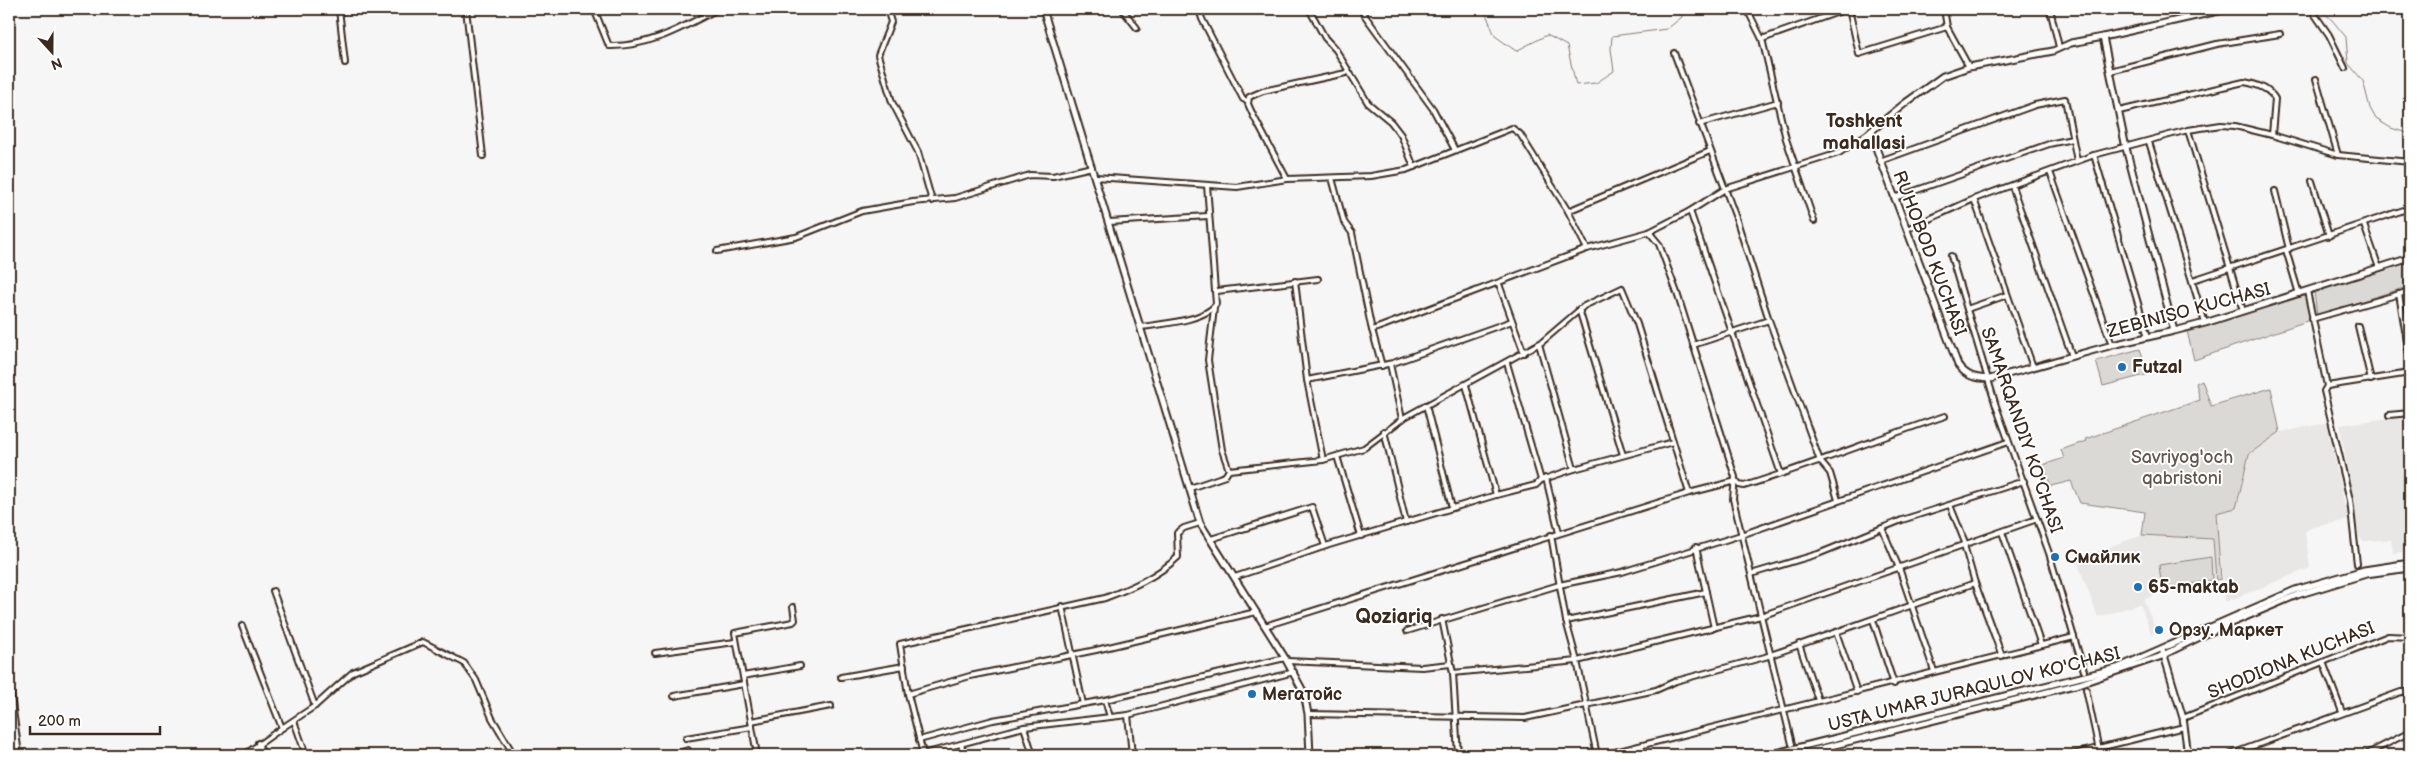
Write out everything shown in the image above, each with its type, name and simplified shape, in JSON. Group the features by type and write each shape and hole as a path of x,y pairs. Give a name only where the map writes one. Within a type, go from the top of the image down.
{"highway":[{"path":"9,688 18,755"},
{"path":"9,745 10,755"}],"main road":[{"path":"1043,9 1142,327 1200,523 1294,672 1304,693 1308,714 1310,755"},
{"path":"1870,132 1904,104 1944,76 1969,67 2053,51 2059,47 2227,9"},
{"path":"2103,37 2126,148 2174,331"},
{"name":"RUHOBOD KUCHASI","path":"1870,132 1958,365 1964,373 1972,378"},
{"name":"ZEBINISO KUCHASI","path":"1972,378 1990,380 2112,345 2205,323 2410,258"},
{"name":"USTA UMAR JURAQULOV KO'CHASI","path":"1768,755 2117,668 2163,652 2205,629 2295,590 2364,570 2410,563"},
{"name":"USTA UMAR JURAQULOV KO'CHASI","path":"1795,755 2079,684 2163,652 2297,595 2366,574 2410,568"},
{"path":"2163,652 2183,718 2188,755"}],"street":[{"path":"339,9 345,62"},
{"path":"466,9 484,156"},
{"path":"594,9 609,46 629,46 664,36 718,9"},
{"path":"887,9 891,22 878,55 892,102 918,152 932,201"},
{"path":"1122,9 1137,28"},
{"path":"1199,9 1202,19 1243,99 1248,101 1287,179"},
{"path":"1309,9 1325,38 1336,50 1368,103 1391,122 1402,135 1414,167"},
{"path":"1360,9 1433,109 1455,150"},
{"path":"1747,9 1762,39 1795,166 1814,221"},
{"path":"1762,39 1848,9 1859,54 1947,27"},
{"path":"1944,9 1947,27 1969,67"},
{"path":"2050,9 2059,47"},
{"path":"2311,9 2329,35 2345,68"},
{"path":"2110,71 2217,44 2280,34"},
{"path":"1674,53 1699,124 1725,189 1769,320 1820,461 1830,473 1838,500"},
{"path":"1248,101 1254,94 1263,91 1346,73"},
{"path":"2316,79 2338,155"},
{"path":"2119,111 2244,82 2256,84 2275,99 2272,135"},
{"path":"1880,161 2035,104 2065,99 2077,161"},
{"path":"1699,124 1778,102"},
{"path":"1907,230 1974,199 2094,155 2149,142 2188,130 2227,124 2272,135 2338,155 2410,162"},
{"path":"1096,177 1237,187 1287,179 1386,174 1414,167 1507,129 1517,130 1568,211 1587,249"},
{"path":"2188,130 2243,311"},
{"path":"1372,330 1499,284 1587,249 1649,232 1690,211 1725,189 1839,153 1870,132"},
{"path":"1894,198 2049,144 2072,139"},
{"path":"2149,142 2205,323"},
{"path":"1568,211 1710,151"},
{"path":"2094,155 2148,337"},
{"path":"717,251 796,237 862,211 913,202 955,198 1030,175 1053,176 1092,166"},
{"path":"2050,172 2112,345"},
{"path":"1332,178 1344,222 1352,233 1372,330 1382,366"},
{"path":"2312,181 2329,236"},
{"path":"1208,185 1208,216 1218,298 1214,308 1208,360 1222,450 1229,470"},
{"path":"2012,186 2072,356"},
{"path":"2275,191 2299,294"},
{"path":"1974,199 2006,294 2034,367"},
{"path":"2193,280 2410,208"},
{"path":"1690,211 1781,474"},
{"path":"1109,222 1208,216"},
{"path":"2364,224 2379,268"},
{"path":"1649,232 1659,244 1694,345 1736,481 1739,485 1744,486 1820,461 1860,444 1945,416"},
{"name":"SAMARQANDIY KO'CHASI","path":"1950,256 2008,442 2037,519 2084,672"},
{"path":"1217,291 1318,279"},
{"path":"1296,281 1307,380 1323,460"},
{"path":"1499,284 1524,353"},
{"path":"1190,488 1224,476 1229,470 1323,460 1364,448 1402,419 1539,344 1580,309 1618,288 1624,290 1690,493"},
{"path":"2307,291 2327,386 2324,391 2350,500 2357,564"},
{"path":"2312,319 2410,291"},
{"path":"1967,309 2006,294"},
{"path":"2398,294 2410,360"},
{"path":"1142,327 1190,319 1214,308"},
{"path":"1580,309 1623,455"},
{"path":"1694,345 1769,320"},
{"path":"1307,380 1390,364 1512,321"},
{"path":"2358,326 2371,380"},
{"path":"1539,344 1574,469"},
{"path":"1507,362 1559,534"},
{"path":"1390,364 1402,419"},
{"path":"2327,386 2410,373"},
{"path":"1466,385 1496,495"},
{"path":"1426,405 1452,508"},
{"path":"2388,415 2410,412"},
{"path":"1384,432 1406,522"},
{"path":"1235,577 1324,546 1536,485 1543,479 1574,469 1673,442"},
{"path":"1407,631 1559,585 1622,572 1741,534 2008,442"},
{"path":"1337,456 1361,536"},
{"path":"1265,626 1551,535 1736,481"},
{"path":"1736,481 1733,499 1762,616 1769,655 1792,744"},
{"path":"1751,574 1818,554 1882,528 2024,481"},
{"path":"1950,504 1965,545 1975,583 2002,656"},
{"path":"1211,539 1312,507 1324,546"},
{"path":"1453,673 1577,661 1762,616 2037,519"},
{"path":"1200,523 1184,528 1177,533 1178,557 1169,565 1131,588 1105,598 1062,606 900,644 908,694 920,740 921,755 1024,727 1128,715 1294,672"},
{"path":"1882,528 1899,568 1934,671"},
{"path":"2002,532 2041,646"},
{"path":"1551,535 1566,621 1577,661 1597,755"},
{"path":"1696,547 1714,628"},
{"path":"1308,714 1525,718 1656,690 1676,681 1769,655 1975,583"},
{"path":"273,591 315,706"},
{"path":"1566,621 1706,592"},
{"path":"757,755 734,633 793,622 795,620 793,606"},
{"path":"1062,606 1083,704"},
{"path":"908,694 970,676 1072,655 1256,612"},
{"path":"1442,620 1453,673 1458,755"},
{"path":"1873,620 1894,684"},
{"path":"242,626 282,728"},
{"path":"1836,632 1858,692"},
{"name":"SHODIONA KUCHASI","path":"2183,718 2388,636 2410,637"},
{"path":"1603,755 1818,700 1894,684 1934,671 2074,637"},
{"path":"244,755 258,743 315,706 353,672 423,642 464,663 476,680 492,718 514,755"},
{"path":"655,653 735,642"},
{"path":"1799,644 1818,700"},
{"path":"920,740 993,720 1105,700 1286,660 1422,667 1451,664"},
{"path":"2323,662 2342,712"},
{"path":"743,676 800,666"},
{"path":"841,677 904,666"},
{"path":"674,696 744,684"},
{"path":"2086,689 2100,755"},
{"path":"2229,755 2342,712 2401,692 2410,692"},
{"path":"1105,700 1110,717"},
{"path":"751,721 832,706"},
{"path":"1128,715 1132,755"},
{"path":"294,721 306,755"},
{"path":"686,738 752,727"},
{"path":"1024,727 1034,755"},
{"path":"2070,755 2184,727"},
{"path":"2365,755 2410,732"},
{"path":"258,743 263,755"},
{"path":"961,744 964,755"},
{"path":"673,755 688,750"}],"shaded area":[{"path":"2410,415 2410,551 2393,553 2391,540 2363,541 2359,537 2340,425"},
{"path":"2327,423 2348,520 2310,528 2305,532 2310,568 2225,602 2216,513 2236,508 2249,454 2280,432"},
{"name":"65-maktab","path":"2142,535 2213,539 2216,582 2161,592 2144,600 2155,628 2152,636 2140,604 2098,617 2076,559"}],"green space":[{"path":"2410,261 2410,286 2317,315 2314,292"},
{"path":"2306,295 2310,320 2194,360 2187,331"},
{"name":"Futzal","path":"2140,349 2149,374 2103,386 2096,361"},
{"name":"Savriyog'och qabristoni","path":"2202,380 2211,406 2271,388 2280,432 2249,454 2236,508 2216,513 2221,579 2216,580 2213,539 2142,535 2145,512 2080,503 2071,481 2051,486 2043,465 2064,458 2061,450 2086,441 2085,439 2200,400 2196,383"},
{"path":"2211,557 2212,580 2162,589 2159,565"}],"waterway":[{"path":"1481,9 1486,14 1495,36 1516,51 1547,35 1567,46 1576,85 1596,83 1614,71 1611,49 1612,36 1667,29 1682,17 1681,9"},
{"path":"2320,9 2346,37 2348,63 2363,81 2370,108 2376,119 2391,128 2410,134"}],"place":[{"name":"Futzal","path":"2122,367"},
{"name":"Смайлик","path":"2055,557"},
{"name":"65-maktab","path":"2138,587"},
{"name":"Орзу. Маркет","path":"2159,630"},
{"name":"Мегатойс","path":"1252,694"}],"district":[{"name":"Toshkent mahallasi","path":"1864,131"},
{"name":"Qoziariq","path":"1394,616"}]}
